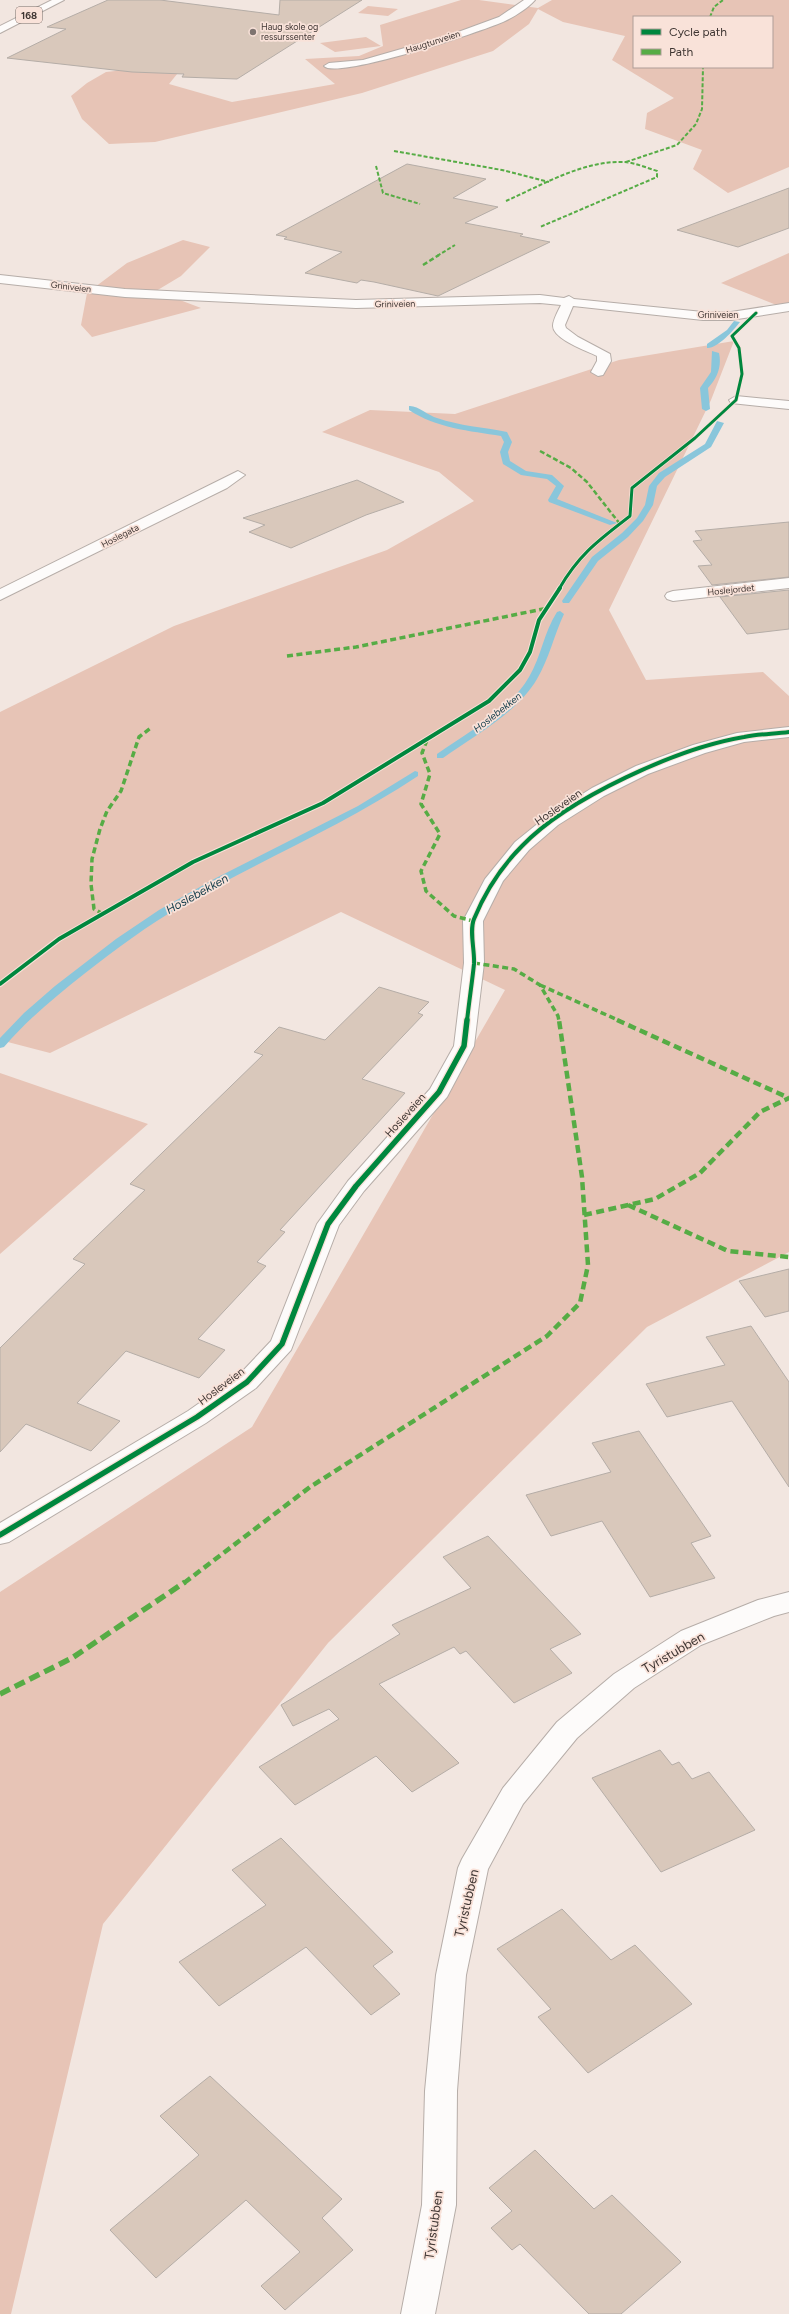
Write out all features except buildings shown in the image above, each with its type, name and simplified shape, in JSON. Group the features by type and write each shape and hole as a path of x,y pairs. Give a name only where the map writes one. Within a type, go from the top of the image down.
{"street":[{"name":"168","path":"0,30 59,0"},
{"name":"Haugtunveien","path":"329,66 364,63 453,37 502,19 530,0"},
{"name":"Griniveien","path":"0,279 125,293 356,304 501,299 569,300 703,316 731,316 789,307"},
{"path":"569,300 562,318 560,330 573,340 603,354 604,361 598,372"},
{"path":"736,400 789,405"},
{"name":"Hoslegata","path":"0,595 222,485 238,475"},
{"name":"Hoslejordet","path":"673,596 789,583"},
{"name":"Hosleveien","path":"0,1535 197,1417 247,1382 282,1344 293,1320 328,1224 356,1186 439,1092 464,1046 474,963 473,921 494,879 522,846 552,821 598,792 642,770 699,749 743,737 789,732"},
{"name":"Tyristubben","path":"418,2314 439,2205 441,2091 451,1975 473,1868 513,1796 567,1730 624,1681 691,1638 768,1607 789,1602"}],"shaded area":[{"path":"461,0 479,0 538,8 552,0 789,0 789,167 728,193 693,169 702,150 645,129 647,113 674,98 612,60 625,36 563,22 538,9 529,24 493,51 362,93 155,142 109,144 82,119 71,96 87,83 106,72 186,63 169,84 232,102 335,84 305,59 359,56 383,46 380,25"},
{"path":"368,6 398,9 388,16 358,13"},
{"path":"366,37 381,46 335,52 320,43"},
{"path":"183,240 210,247 181,276 156,291 201,308 92,337 81,325 87,293 127,263"},
{"path":"789,253 789,307 784,308 721,283"},
{"path":"734,341 711,400 609,610 646,680 763,672 789,696 789,1252 647,1327 328,1643 103,1924 11,2314 0,2314 0,1592 252,1427 505,990 341,912 50,1053 0,1040 0,712 174,626 387,550 474,501 439,472 322,432 370,410 455,414 619,360"},
{"path":"0,1073 148,1124 0,1254"}],"waterway":[{"name":"Hoslebekken","path":"710,346 729,331 736,322"},
{"name":"Hoslebekken","path":"706,409 704,388 711,380 715,372 717,363 715,353"},
{"path":"412,408 421,414 443,423 469,429 504,434 508,442 504,452 506,462 524,473 549,477 560,486 552,500 569,508 613,523"},
{"name":"Hoslebekken","path":"566,601 595,559 625,535 640,519 649,505 653,486 662,475 708,445 720,423"},
{"name":"Hoslebekken","path":"440,756 495,716 522,693 532,681 539,668 560,614"},
{"name":"Hoslebekken","path":"0,1045 18,1024 48,997 134,931 177,903 361,808 415,774"}],"marked path":[{"path":"710,16 714,7 723,0"},
{"path":"626,162 677,145 696,124 702,109 703,68"},
{"path":"394,151 502,170 549,182"},
{"path":"506,201 580,170 610,163 624,162 636,164 657,171 657,177 540,227"},
{"path":"376,166 383,193 420,204"},
{"path":"423,265 455,245"},
{"path":"540,451 571,468 587,482 620,524"},
{"path":"287,656 356,647 548,608"},
{"path":"103,914 94,909 91,884 92,859 100,829 107,811 121,791 139,737 152,727"},
{"path":"427,740 422,753 430,774 421,804 440,834 421,871 426,891 454,916 473,921"},
{"path":"0,1694 72,1658 174,1591 310,1487 405,1428 547,1336 580,1303 588,1265 582,1177 558,1016 540,985 514,969 474,963"},
{"path":"540,985 789,1098"},
{"path":"584,1215 655,1199 700,1173 760,1112 789,1098"},
{"path":"628,1205 728,1251 789,1257"}],"cycle path":[{"path":"0,984 59,939 193,862 323,803 489,701 520,670 530,652 539,620 549,607 569,571 587,549 630,516 632,488 695,438 736,400 742,374 739,348 732,336 756,313"},
{"path":"0,1535 197,1417 247,1382 282,1344 328,1224 356,1186 439,1092 464,1046 474,963 473,921 494,879 522,846 552,821 598,792 642,770 699,749 743,737 789,732"}],"place":[{"name":"Haug skole og ressurssenter","path":"253,32"}]}
